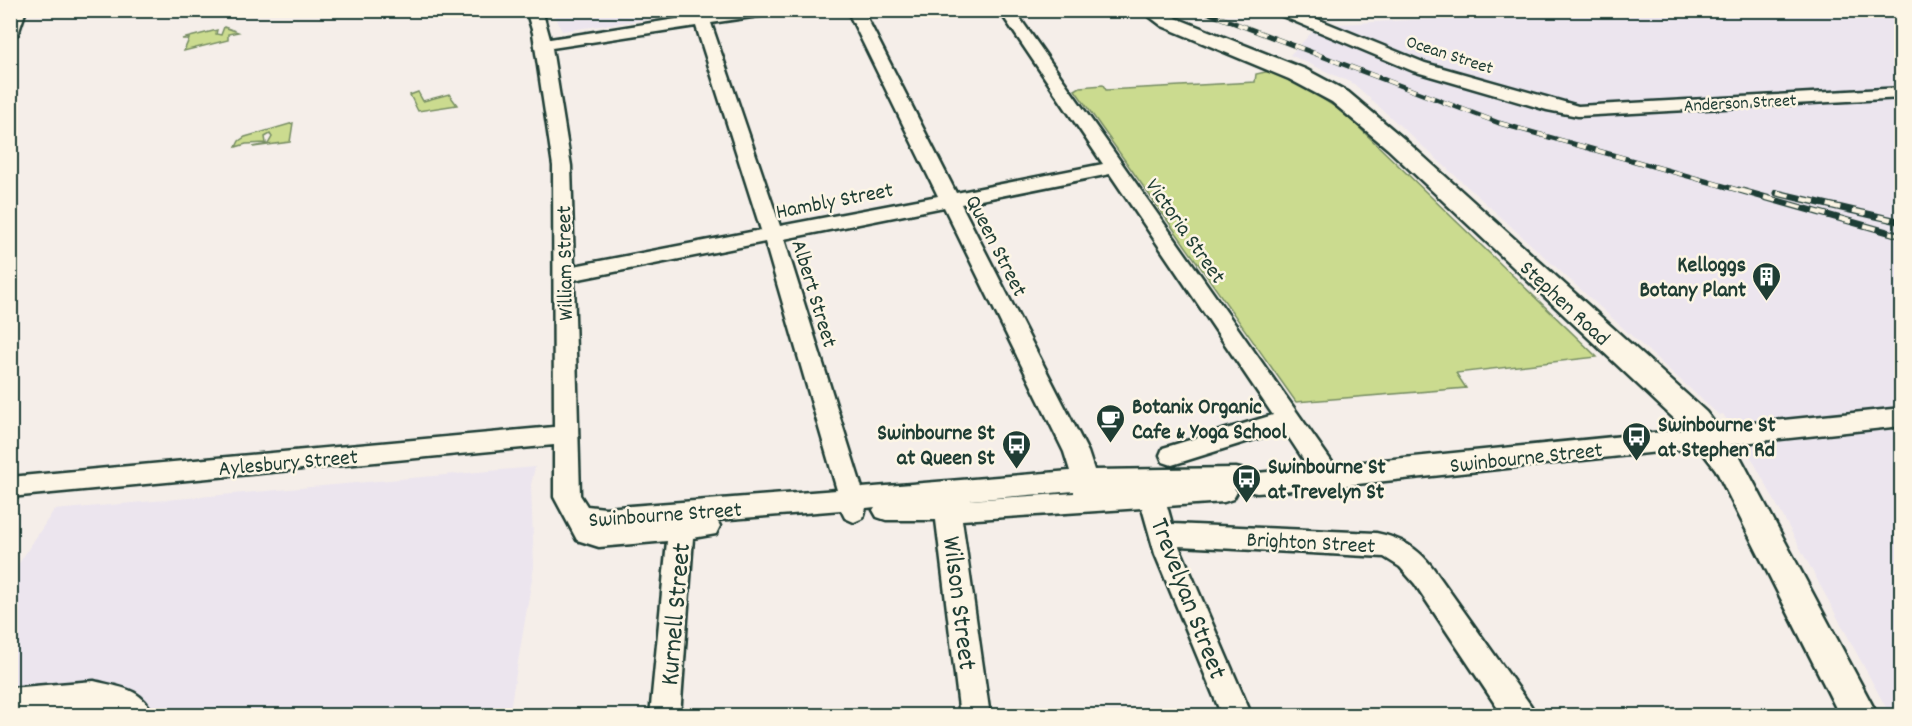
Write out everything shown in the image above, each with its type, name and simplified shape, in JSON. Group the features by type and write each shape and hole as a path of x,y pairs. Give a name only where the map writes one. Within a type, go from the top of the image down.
{"main road":[{"name":"Stephen Road","path":"1150,10 1169,22 1326,87 1354,108 1695,420 1727,462 1860,716"}],"street":[{"path":"10,34 18,10"},
{"name":"William Street","path":"534,10 562,166 567,497 579,515"},
{"path":"542,45 765,10"},
{"name":"Queen Street","path":"855,10 1076,452 1086,492"},
{"name":"Victoria Street","path":"1006,10 1329,477"},
{"name":"Ocean Street","path":"1280,10 1419,67 1553,106 1578,111"},
{"name":"Albert Street","path":"702,20 773,235 853,506"},
{"name":"Anderson Street","path":"1578,111 1902,93"},
{"name":"Hambly Street","path":"563,275 1114,168"},
{"name":"Swinbourne Street","path":"579,515 586,532 599,536 681,520 853,506 904,509 948,501 1086,492 1240,490 1257,483 1902,417"},
{"path":"1172,455 1291,419"},
{"name":"Aylesbury Street","path":"10,487 566,435"},
{"name":"Trevelyan Street","path":"1150,490 1161,534 1237,716"},
{"name":"Wilson Street","path":"948,501 975,716"},
{"name":"Kurnell Street","path":"665,716 681,520"},
{"name":"Brighton Street","path":"1161,534 1376,544 1395,548 1408,557 1424,576 1521,716"},
{"path":"10,702 94,695 128,703 139,716"}],"shaded area":[{"path":"1590,10 1901,11 1901,715 1890,715 1751,457 1723,414 1719,415 1354,84 1290,55 1319,25"},
{"path":"553,11 707,11 562,31"},
{"path":"535,467 531,485 534,567 509,715 11,715 10,577 54,510"}],"green space":[{"path":"224,27 238,32 228,34 228,40 184,51 189,39 182,39 217,30 216,34 221,35"},
{"path":"1270,71 1306,88 1343,112 1597,357 1456,373 1466,388 1296,402 1075,90 1080,87 1103,85 1106,90 1255,82 1256,74"},
{"path":"418,92 423,101 449,94 457,105 418,111 410,95"},
{"path":"293,123 290,142 253,147 268,144 272,137 270,134 265,137 266,143 236,147 245,137"}],"railway":[{"path":"1200,10 1499,123 1745,192"},
{"path":"1739,190 1902,236"},
{"path":"1777,193 1902,222"}],"place":[{"name":"Kelloggs Botany Plant","path":"1767,302"},
{"name":"Botanix Organic Cafe & Yoga School","path":"1111,444"},
{"name":"Swinbourne St at Stephen Rd","path":"1637,462"},
{"name":"Swinbourne St at Queen St","path":"1016,470"},
{"name":"Swinbourne St at Trevelyn St","path":"1247,504"}]}
